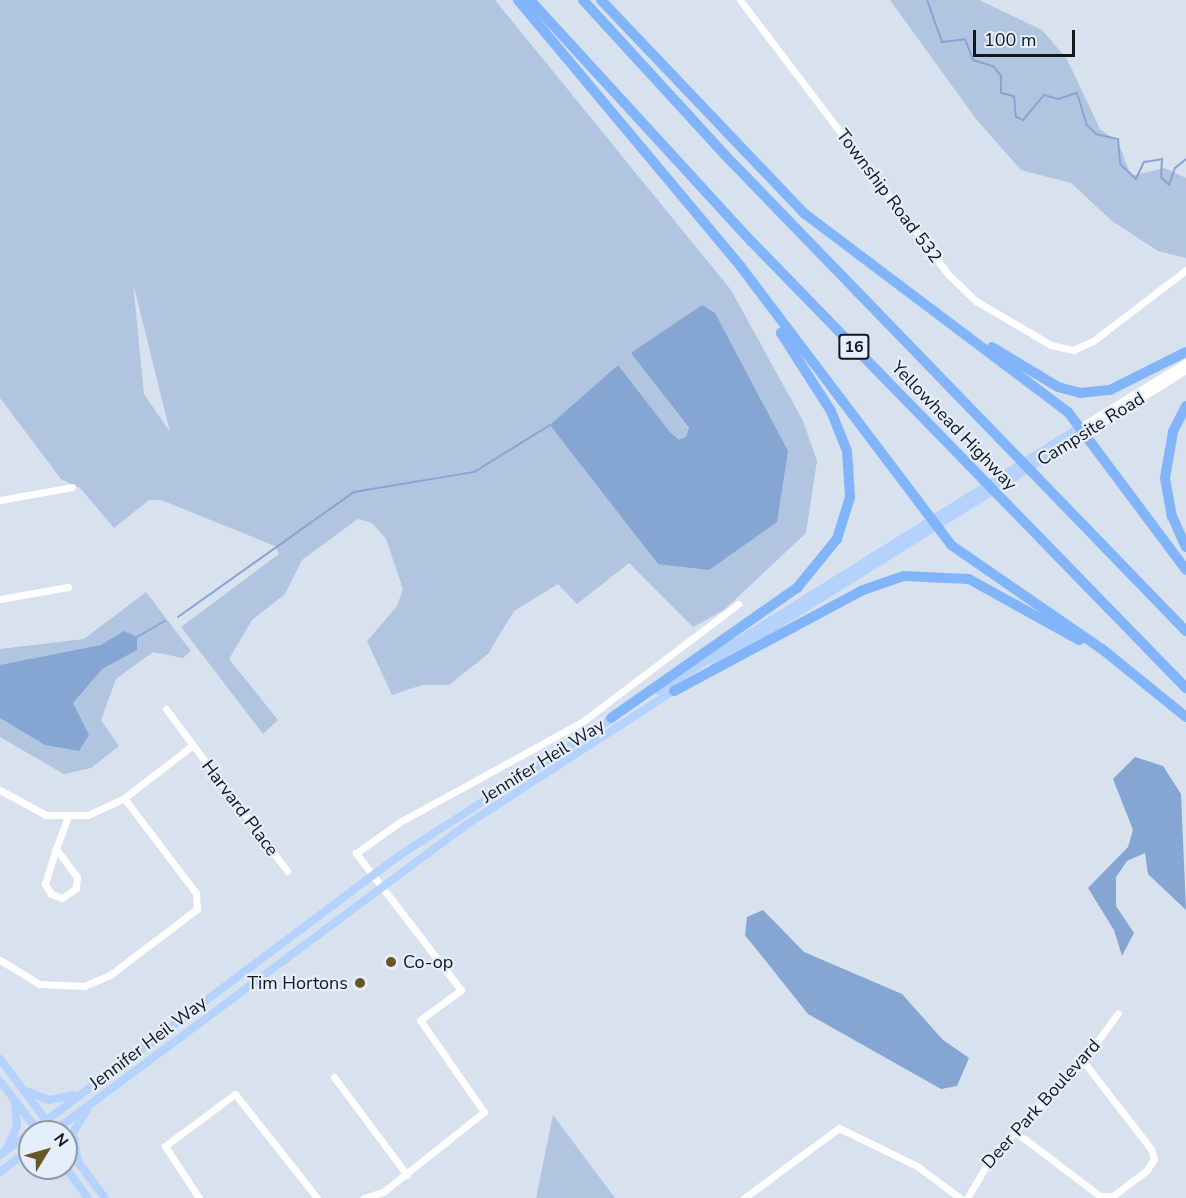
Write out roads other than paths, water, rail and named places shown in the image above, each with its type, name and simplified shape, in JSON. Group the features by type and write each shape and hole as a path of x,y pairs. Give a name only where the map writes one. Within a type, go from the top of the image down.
{"highway":[{"path":"518,0 758,290 932,523 951,545 1141,679 1186,717"},
{"name":"Yellowhead Highway","path":"530,0 751,241 1186,688"},
{"name":"Yellowhead Highway","path":"583,0 724,154 1186,631"},
{"path":"601,0 805,214 924,307 1052,397 1082,430 1186,570"},
{"path":"611,718 797,588 827,557 845,520 850,469 840,429 758,290"},
{"path":"924,307 1074,392 1110,390 1186,352"},
{"path":"1186,406 1173,432 1165,478 1172,516 1186,547"},
{"path":"674,692 863,590 921,574 987,586 1141,679"}],"main road":[{"name":"Campsite Road","path":"932,523 970,505 1082,430"},
{"name":"Jennifer Heil Way","path":"69,1120 382,885 932,523 959,500 1046,452"},
{"name":"Jennifer Heil Way","path":"46,1120 374,874 611,718 932,523"},
{"path":"0,1059 46,1120"},
{"path":"0,1081 27,1120"},
{"path":"23,1089 49,1100 83,1092"},
{"path":"3,1153 17,1126 14,1100"},
{"path":"78,1125 92,1102"},
{"name":"Jennifer Heil Way","path":"3,1153 18,1142"},
{"path":"3,1170 18,1158"},
{"path":"78,1162 105,1198"},
{"path":"3,1170 18,1164"},
{"path":"74,1180 88,1198"}],"street":[{"name":"Township Road 532","path":"740,0 949,275 976,301 1051,345 1073,350 1093,341 1186,270"},
{"name":"Campsite Road","path":"1082,430 1186,362"},
{"name":"Campsite Road","path":"1082,430 1186,370"},
{"path":"0,500 72,487"},
{"path":"0,599 68,587"},
{"name":"Jennifer Heil Way","path":"374,874 357,853 399,822 582,722 738,604"},
{"name":"Harvard Place","path":"166,709 287,871"},
{"path":"0,790 35,811 67,819 124,798 193,745"},
{"path":"0,960 39,984 84,986 110,975 197,909 196,893 124,798"},
{"path":"56,849 77,877 73,893 62,898 51,894 45,884 56,849 67,819"},
{"path":"364,1198 383,1192 407,1175 484,1112 420,1020 461,990 374,874"},
{"name":"Deer Park Boulevard","path":"967,1198 1014,1131 1083,1061 1118,1013"},
{"path":"1014,1131 1100,1196 1113,1196 1147,1170 1154,1159 1150,1149 1083,1061"},
{"path":"334,1077 407,1175"},
{"path":"199,1198 165,1146 235,1094 317,1198"},
{"path":"744,1198 839,1128 917,1166 960,1198"}],"waterway":[{"path":"927,0 942,42 965,39 973,60 993,66 1001,76 1001,93 1014,96 1016,117 1023,120 1044,95 1058,99 1077,93 1087,125 1096,134 1118,139 1120,164 1136,179 1144,162 1162,159 1161,177 1169,185 1175,168 1186,159"},
{"path":"178,617 354,492 474,472 550,425"},
{"path":"137,637 165,621"}],"place":[{"name":"Co-op","path":"391,962"},
{"name":"Tim Hortons","path":"360,983"}]}
